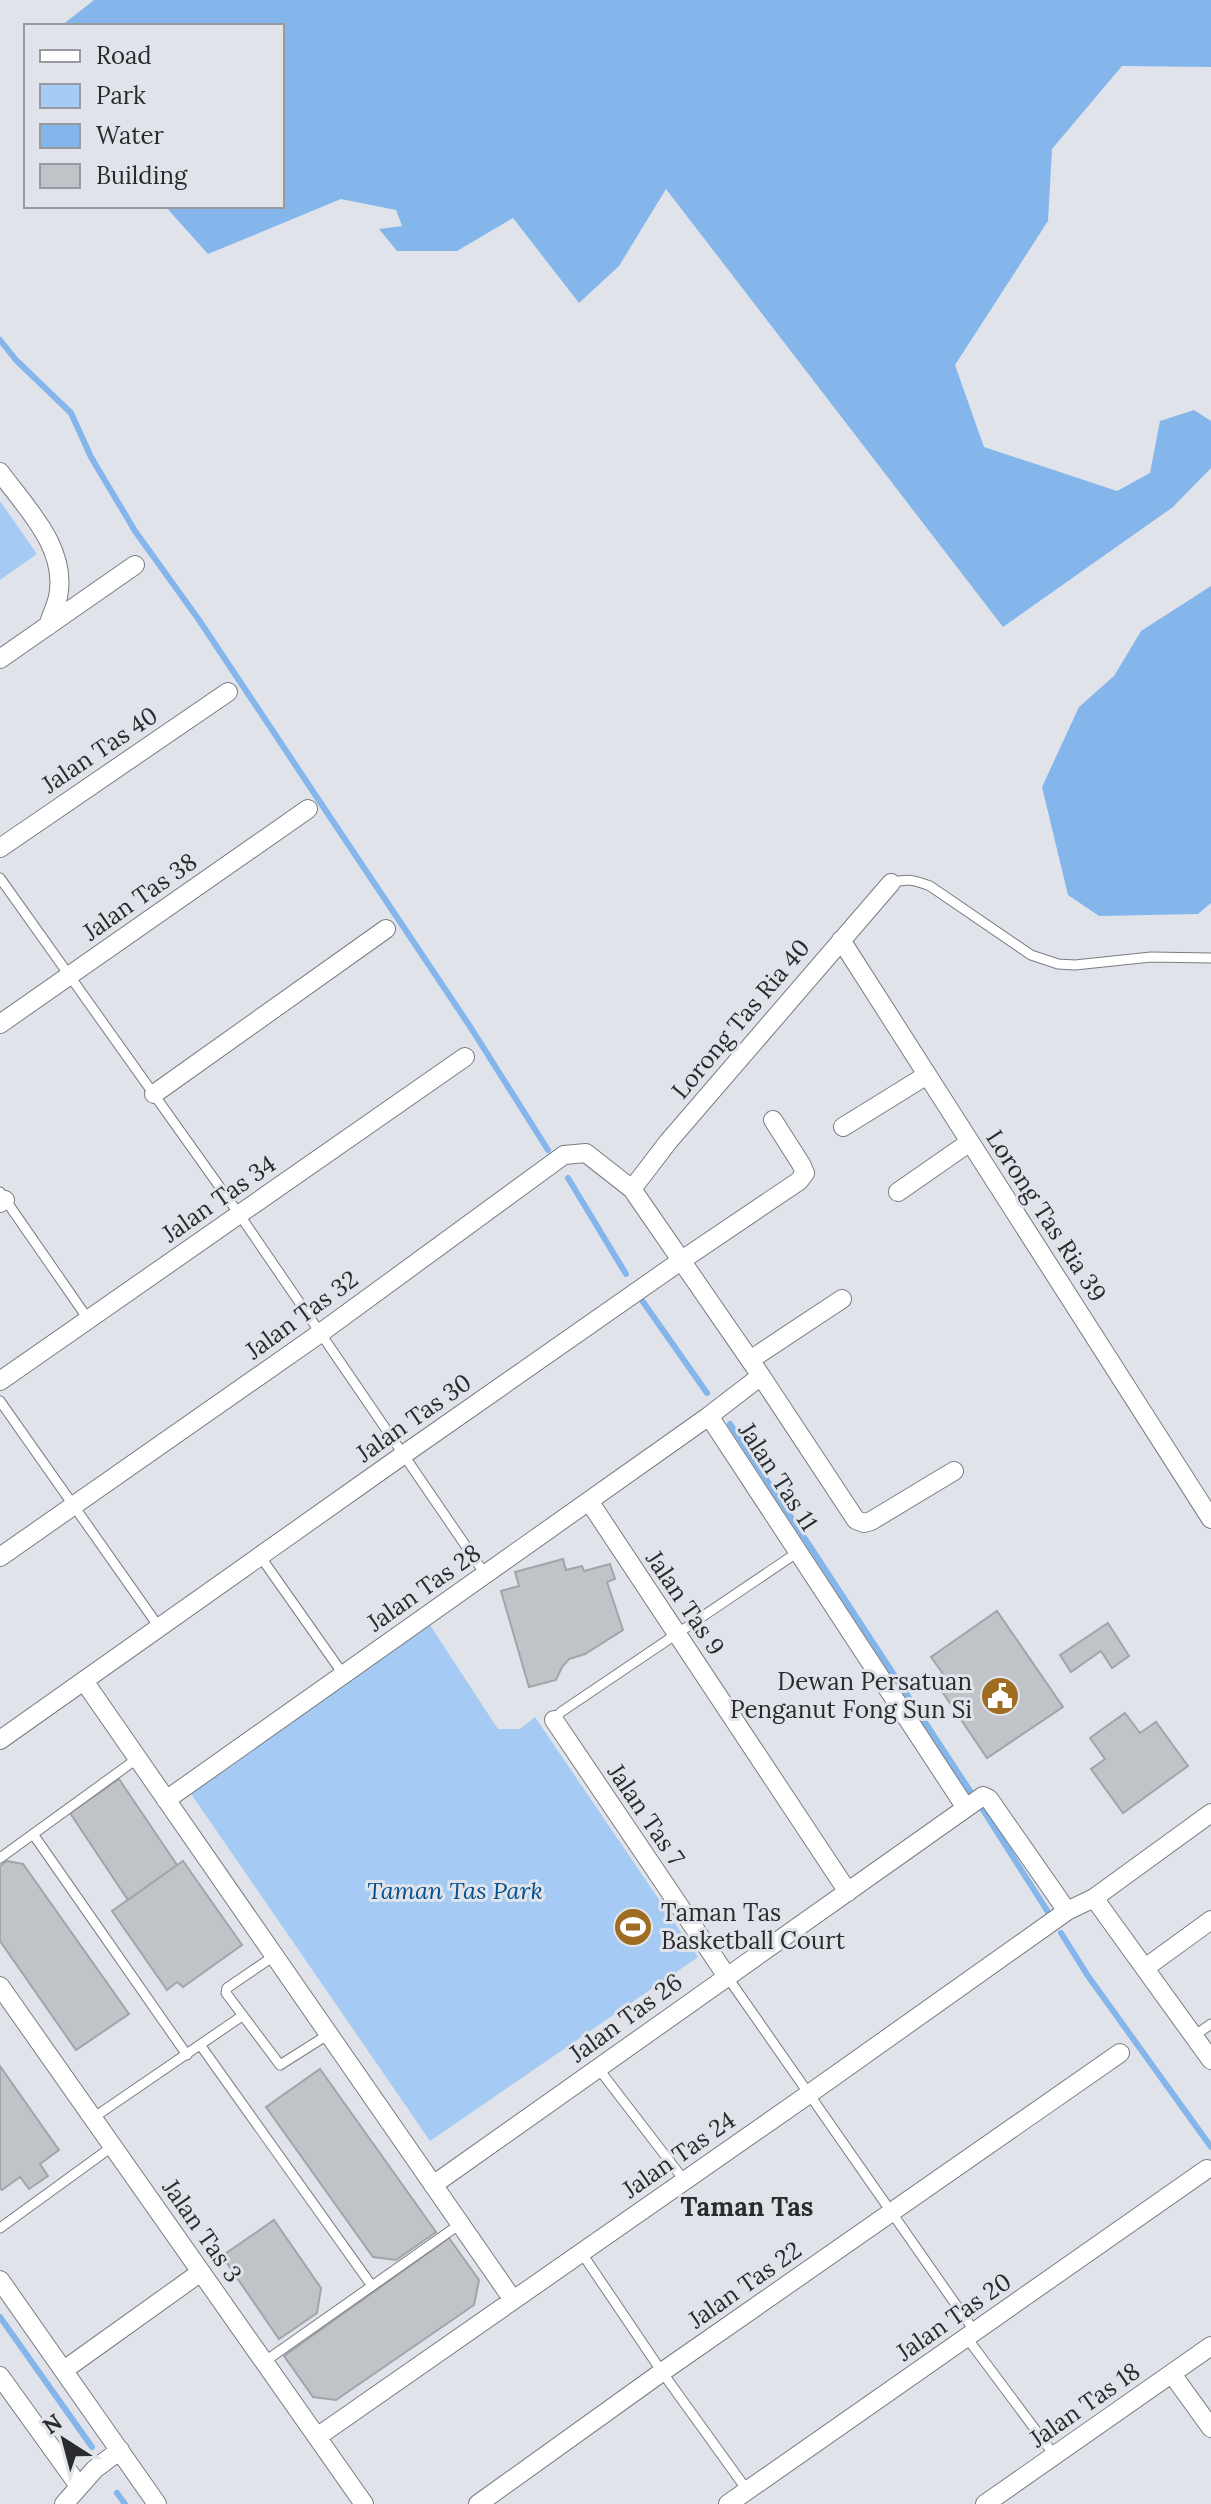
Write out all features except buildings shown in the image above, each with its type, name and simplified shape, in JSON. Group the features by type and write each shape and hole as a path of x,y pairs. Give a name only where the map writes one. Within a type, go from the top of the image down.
{"street":[{"path":"0,472 52,544 59,562 58,597 48,626"},
{"path":"0,659 135,565"},
{"name":"Jalan Tas 40","path":"0,848 228,692"},
{"name":"Jalan Tas 38","path":"0,1024 308,809"},
{"name":"Lorong Tas Ria 40","path":"632,1189 668,1142 891,883"},
{"path":"154,1094 386,929"},
{"name":"Lorong Tas Ria 39","path":"841,940 1211,1519"},
{"name":"Jalan Tas 34","path":"0,1381 465,1057"},
{"path":"843,1127 927,1075"},
{"name":"Jalan Tas 30","path":"0,1740 403,1455 799,1181 805,1173 773,1120"},
{"path":"898,1192 970,1142"},
{"name":"Jalan Tas 32","path":"0,1557 319,1334 564,1155 586,1153 632,1189"},
{"path":"632,1189 856,1520 864,1523 871,1521 954,1471"},
{"path":"750,1360 842,1299"},
{"name":"Jalan Tas 11","path":"761,1376 709,1416 966,1808"},
{"name":"Jalan Tas 28","path":"166,1800 709,1416"},
{"name":"Jalan Tas 9","path":"589,1501 848,1892"},
{"path":"84,1681 513,2300"},
{"name":"Jalan Tas 7","path":"554,1720 726,1975"},
{"path":"966,1808 983,1796 989,1799 1067,1911"},
{"name":"Jalan Tas 26","path":"433,2185 966,1808"},
{"name":"Jalan Tas 24","path":"317,2437 1067,1911 1094,1898 1211,1813"},
{"path":"1094,1898 1211,2060"},
{"path":"1145,1968 1211,1920"},
{"name":"Jalan Tas 3","path":"0,1986 364,2504"},
{"name":"Jalan Tas 22","path":"478,2504 1120,2053"},
{"name":"Jalan Tas 20","path":"739,2499 1207,2169"},
{"path":"64,2370 201,2272"},
{"path":"0,2280 157,2504"},
{"name":"Jalan Tas 18","path":"992,2502 1211,2346"},
{"path":"1172,2374 1211,2428"},
{"path":"0,2376 79,2486"},
{"path":"64,2504 95,2469 120,2450"}],"lane":[{"path":"0,878 239,1214 485,1574"},
{"path":"891,883 902,879 915,880 930,886 1031,955 1058,964 1151,957 1211,958"},
{"path":"2,1198 88,1319"},
{"path":"0,1401 159,1627"},
{"path":"554,1720 561,1712 798,1552"},
{"path":"259,1556 343,1674"},
{"path":"0,1858 138,1758"},
{"path":"33,1834 187,2055"},
{"path":"274,1956 225,1990 242,2016 280,2065 329,2034"},
{"path":"726,1975 1055,2456"},
{"path":"93,2118 242,2016"},
{"path":"1194,2036 1211,2024"},
{"path":"201,2046 372,2286"},
{"path":"598,2068 684,2180"},
{"path":"0,2228 113,2146"},
{"path":"264,2362 460,2224"},
{"path":"581,2252 662,2372 739,2499"}],"green space":[{"path":"0,501 37,554 0,580"},
{"name":"Taman Tas Park","path":"428,1622 498,1729 520,1729 535,1717 698,1957 430,2141 187,1788"}],"water":[{"path":"94,0 1211,0 1211,67 1122,66 1052,149 1048,221 955,365 984,447 1117,491 1150,473 1160,421 1194,410 1211,421 1211,468 1173,507 1003,627 666,189 619,266 579,303 513,218 457,251 397,251 379,229 402,226 396,210 341,199 208,254 167,208 284,208 284,24 64,24"},
{"path":"1211,586 1211,903 1198,914 1099,916 1068,895 1042,787 1079,707 1114,676 1141,631"}],"waterway":[{"path":"0,340 16,360 71,413 91,457 135,531 199,620 471,1028 548,1150"},
{"path":"568,1178 626,1274"},
{"path":"641,1299 707,1393"},
{"path":"730,1424 970,1791"},
{"path":"983,1810 1048,1912"},
{"path":"1061,1933 1088,1976 1211,2147"},
{"path":"0,2317 92,2447"},
{"path":"117,2493 125,2504"}],"place":[{"name":"Dewan Persatuan Penganut Fong Sun Si","path":"1000,1696"},
{"name":"Taman Tas Basketball Court","path":"633,1927"}],"district":[{"name":"Taman Tas","path":"747,2207"}]}
